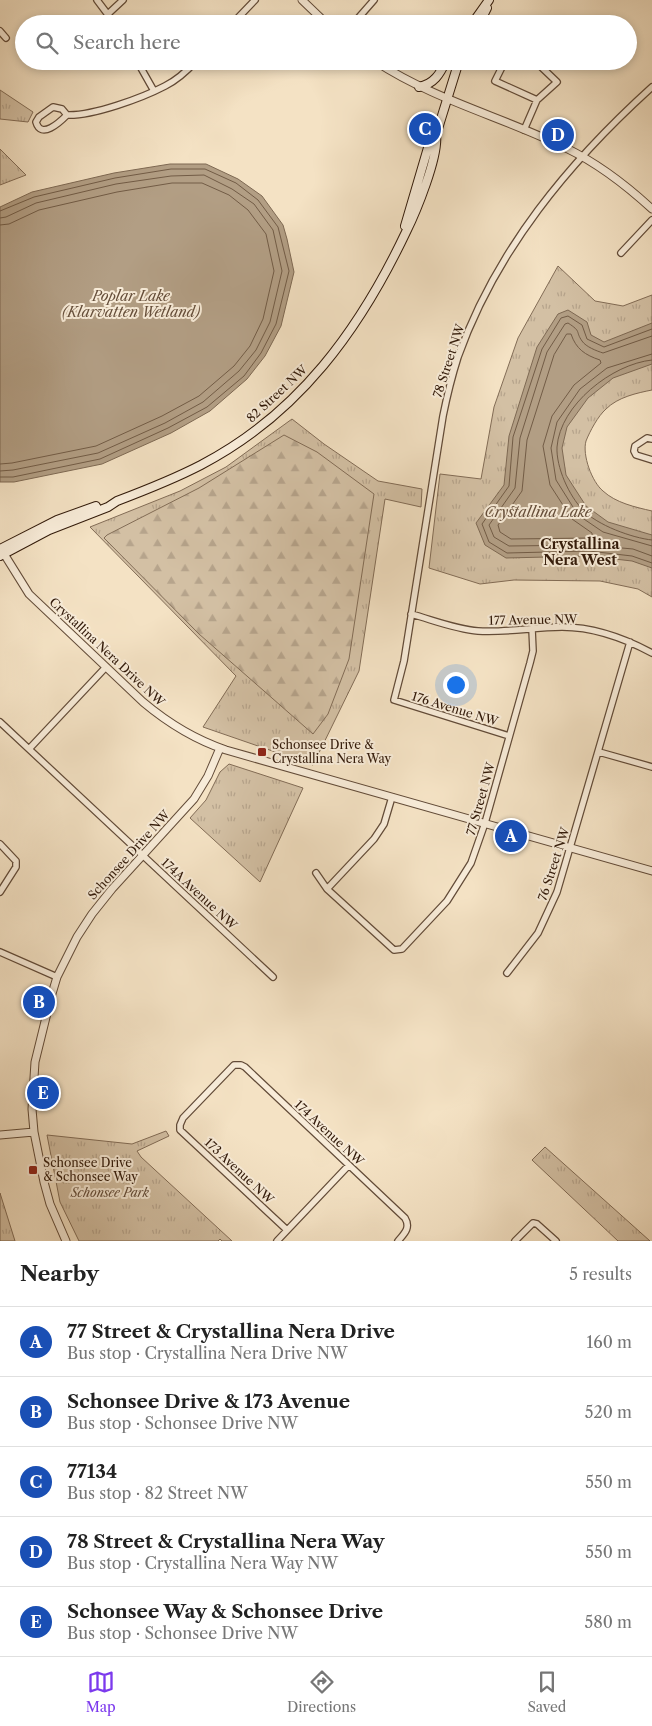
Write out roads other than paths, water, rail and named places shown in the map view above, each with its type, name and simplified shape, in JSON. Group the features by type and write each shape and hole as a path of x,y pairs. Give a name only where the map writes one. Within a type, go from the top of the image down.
{"main road":[{"path":"477,15 490,0"},
{"path":"483,15 490,0"},
{"path":"419,86 427,85 434,80 440,70"},
{"name":"82 Street NW","path":"1,552 202,465 248,437 305,385 342,344 374,296 400,245 430,141 436,135 456,70"}],"street":[{"path":"97,0 108,14 123,0"},
{"path":"241,15 255,0"},
{"path":"302,0 318,15"},
{"path":"362,15 374,0"},
{"path":"0,31 6,38"},
{"path":"142,70 154,91"},
{"path":"67,115 62,109 53,107 39,117 36,122 37,127 41,130 46,130 67,115 110,108 154,91 177,78 186,70"},
{"path":"391,70 446,99 544,138 582,156 616,179 652,209"},
{"path":"500,70 495,81 537,100"},
{"path":"524,130 537,100 557,82 544,70"},
{"name":"78 Street NW","path":"394,700 404,661 441,425 458,357 479,308 502,264 532,217 582,156 618,118 652,87"},
{"path":"621,253 652,220"},
{"path":"652,439 647,438 635,446 634,451 636,455 652,460"},
{"name":"Crystallina Nera Drive NW","path":"1,552 29,594 157,714 188,733 220,748 652,871"},
{"name":"177 Avenue NW","path":"412,614 456,627 479,631 576,628 606,634 630,642 652,654"},
{"name":"77 Street NW","path":"328,889 391,948 398,950 406,946 453,893 471,863 485,823 533,651 532,629"},
{"name":"76 Street NW","path":"507,973 534,938 546,918 557,892 630,642"},
{"path":"29,749 106,667"},
{"name":"176 Avenue NW","path":"394,700 509,736"},
{"name":"174A Avenue NW","path":"0,722 273,977"},
{"name":"Schonsee Drive NW","path":"66,1241 50,1204 44,1182 34,1132 32,1109 34,1062 57,976 92,914 112,889 194,799 208,776 220,748"},
{"path":"599,752 652,767"},
{"path":"316,873 328,889 374,839 384,824 392,797"},
{"path":"0,844 16,861 16,867 0,892"},
{"path":"0,952 57,976"},
{"name":"174 Avenue NW","path":"180,1125 183,1118 234,1065 245,1067 407,1221 407,1230 398,1241"},
{"name":"173 Avenue NW","path":"180,1125 182,1133 287,1230"},
{"path":"0,1134 34,1132"},
{"path":"277,1241 348,1165"},
{"path":"518,1239 533,1223 537,1224 556,1241"}],"water":[{"name":"Poplar Lake (Klarvatten Wetland)","path":"170,164 206,164 238,179 262,196 283,225 294,272 281,326 265,356 247,379 210,411 171,433 102,464 14,482 0,482 0,207 32,192 114,173"},
{"name":"Crystallina Lake","path":"568,310 587,322 591,335 604,342 652,323 652,364 613,378 588,398 567,427 562,448 566,475 586,506 608,522 652,535 652,568 632,561 588,556 506,558 485,545 476,523 504,485 509,436 537,347 558,314"}],"place":[{"name":"77134","path":"425,129"},
{"name":"78 Street & Crystallina Nera Way","path":"558,135"},
{"name":"Schonsee Drive & Crystallina Nera Way","path":"262,752"},
{"name":"77 Street & Crystallina Nera Drive","path":"511,836"},
{"name":"Schonsee Drive & 173 Avenue","path":"39,1002"},
{"name":"Schonsee Way & Schonsee Drive","path":"43,1093"},
{"name":"Schonsee Drive & Schonsee Way","path":"33,1170"}],"district":[{"name":"Crystallina Nera West","path":"580,552"}],"park label":[{"name":"Schonsee Park","path":"110,1193"}]}
